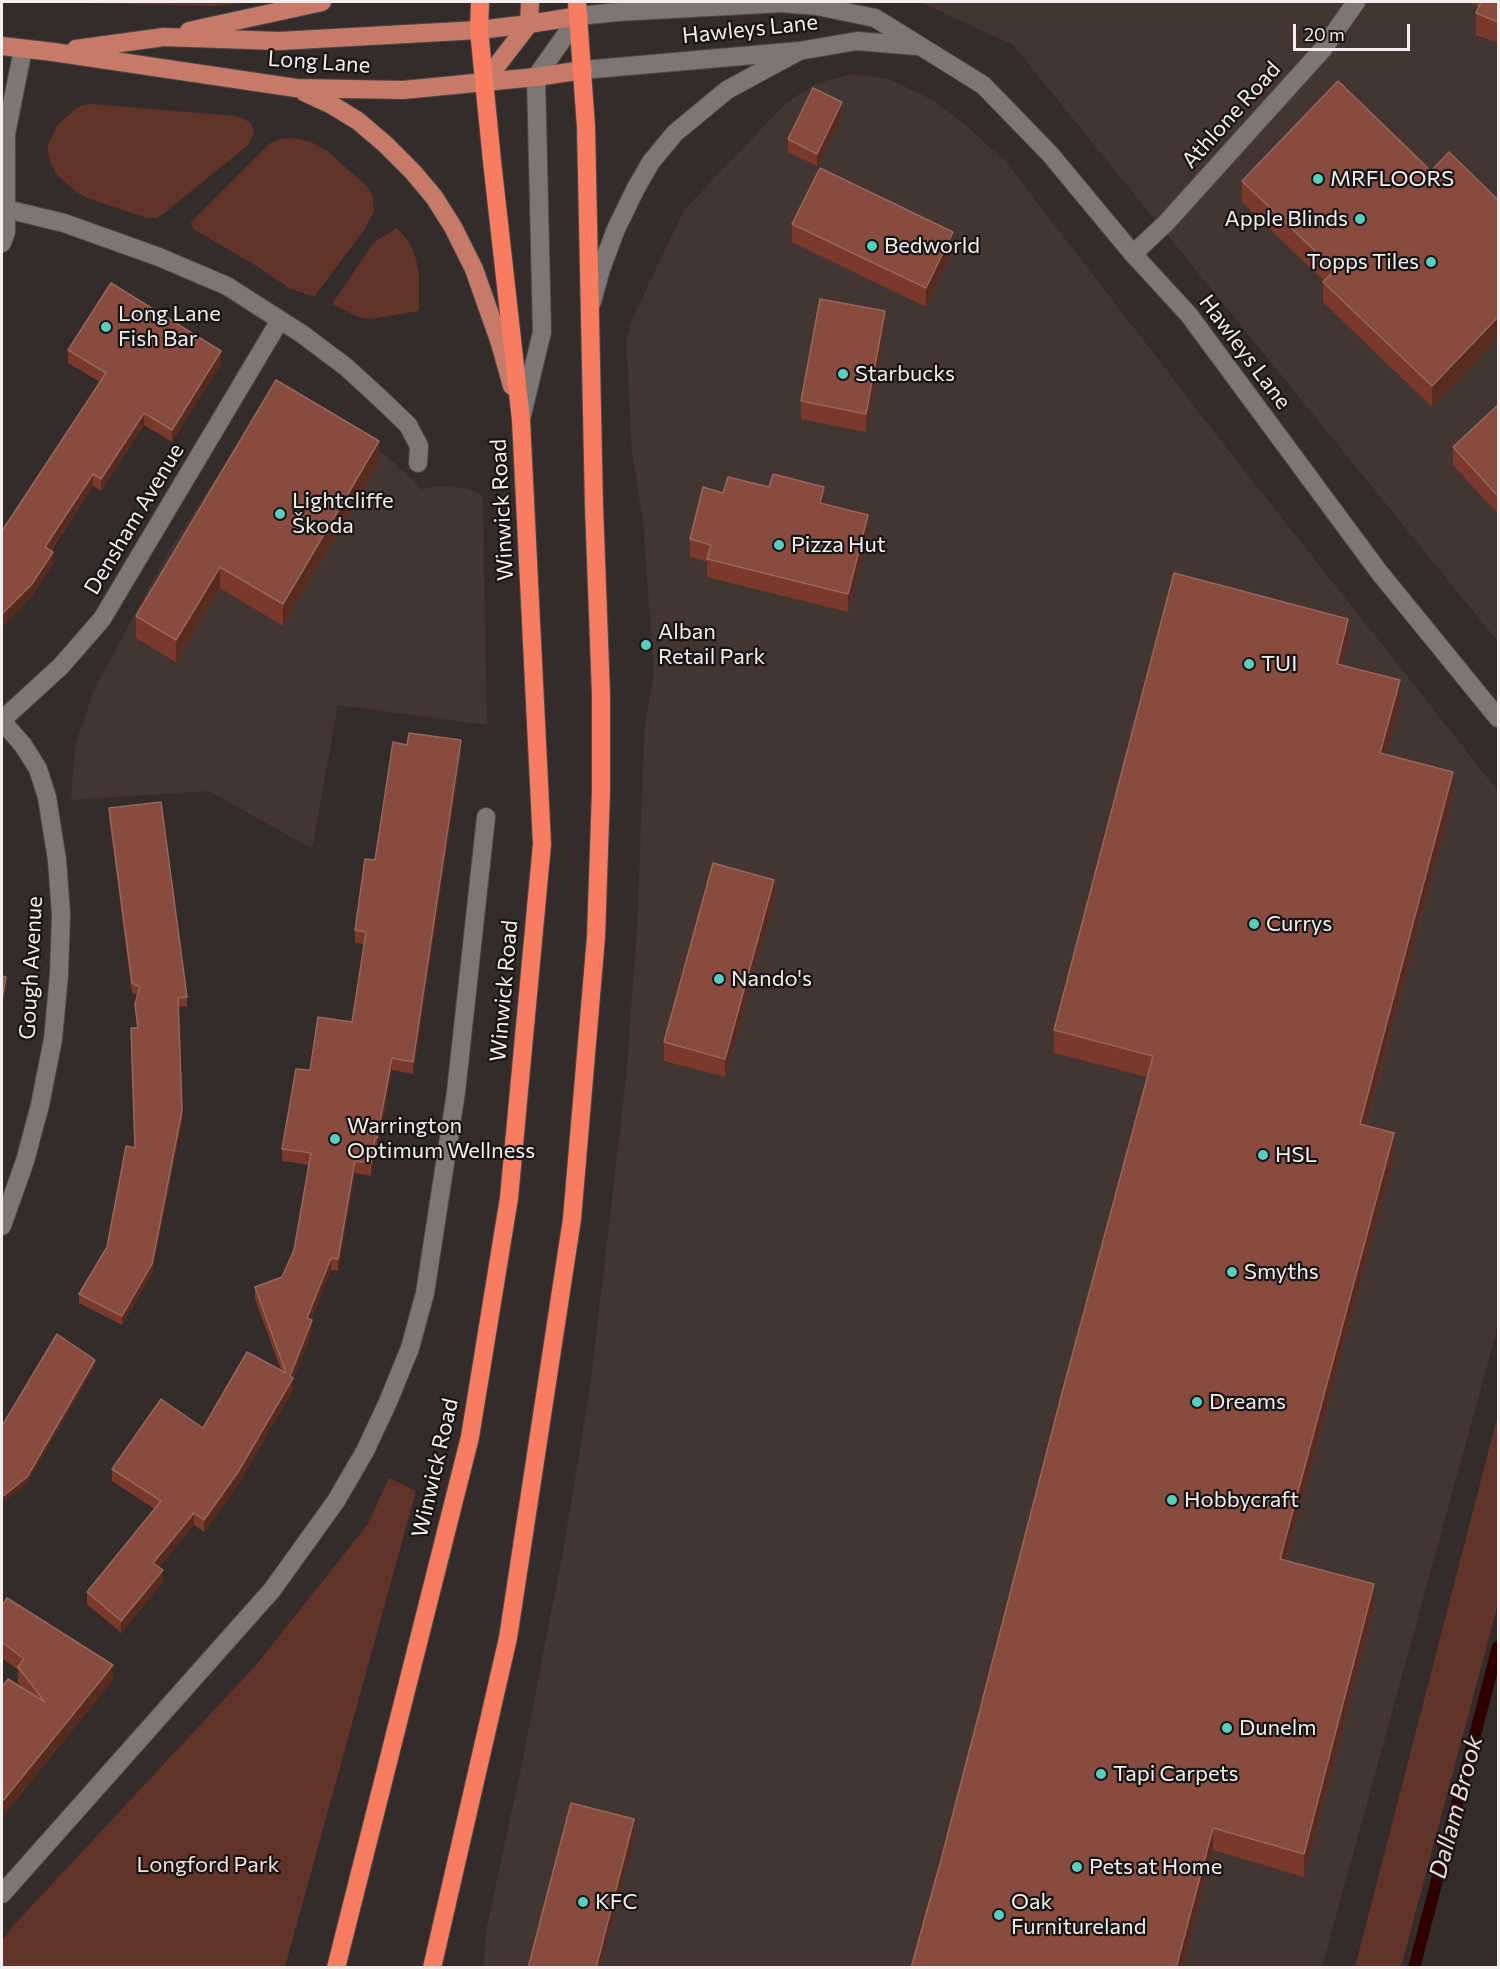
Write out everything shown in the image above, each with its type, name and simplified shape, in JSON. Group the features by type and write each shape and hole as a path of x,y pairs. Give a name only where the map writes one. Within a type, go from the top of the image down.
{"highway":[{"name":"Winwick Road","path":"336,1968 470,1437 509,1198 542,844 521,420 484,81 479,30 480,2"},
{"path":"432,1968 508,1638 572,1219 596,937 601,791 601,695 589,315 586,127 578,9"}],"main road":[{"path":"164,37 322,2"},
{"path":"484,81 529,24 530,2"},
{"name":"Long Lane","path":"53,52 164,37 279,41 479,30 529,24 578,9"},
{"name":"Long Lane","path":"2,46 297,88 403,90 583,70"},
{"path":"297,88 358,121 386,144 434,197 453,227 474,269 500,343 521,420"}],"street":[{"name":"Athlone Road","path":"1133,254 1166,223 1323,49 1356,2"},
{"name":"Hawleys Lane","path":"578,9 745,3 817,6 875,18 983,85 1050,154 1133,254 1189,315 1372,562 1498,718"},
{"path":"521,420 542,332 536,77 578,9"},
{"name":"Hawleys Lane","path":"583,70 799,51 857,41 921,47"},
{"path":"2,243 6,232 3,159 22,49"},
{"path":"589,315 601,269 615,229 651,162 675,133 727,90 799,51"},
{"path":"4,206 64,223 159,257 227,286 280,320 345,367 408,425 419,446 418,463"},
{"name":"Densham Avenue","path":"2,721 62,666 102,619 280,320"},
{"name":"Gough Avenue","path":"2,721 24,745 38,769 47,797 57,860 61,914 59,975 53,1039 40,1104 25,1161 2,1226"},
{"name":"Winwick Road","path":"2,1894 272,1590 336,1501 365,1451 388,1402 410,1348 425,1293 456,1092 486,817"}],"shaded area":[{"path":"920,2 1498,2 1498,642 1013,45"},
{"path":"853,74 889,79 933,100 968,127 1006,162 1228,450 1498,791 1498,1326 1322,1967 483,1968 487,1926 521,1768 563,1551 590,1387 626,1078 638,912 644,731 654,673 643,522 632,452 626,342 631,322 684,210 786,103 817,83"},
{"path":"274,388 388,457 421,489 440,486 457,487 472,490 483,497 487,725 338,705 312,849 209,791 71,800 75,746 94,690 168,552"}],"green space":[{"path":"39,2 251,2 213,6"},
{"path":"91,104 235,116 249,122 254,134 247,146 163,214 156,218 147,218 87,198 76,192 57,175 51,163 48,145 57,126 75,109"},
{"path":"294,138 311,142 327,151 365,184 372,194 374,211 364,230 314,297 289,288 193,229 191,222 269,144 280,139"},
{"path":"397,228 409,242 416,259 419,277 419,311 370,319 358,317 332,304 374,242"},
{"path":"1498,1414 1498,1604 1401,1967 1355,1967"},
{"name":"Longford Park","path":"389,1478 416,1491 285,1967 2,1967 2,1941 12,1927 257,1664 368,1524"}],"building":[{"path":"1481,2 1498,2 1498,22 1476,13"},
{"path":"1338,81 1431,171 1449,152 1498,200 1498,317 1432,386 1323,282 1335,270 1242,181"},
{"path":"813,88 842,102 817,154 788,139"},
{"name":"Bedworld","path":"820,168 953,232 926,288 792,224"},
{"path":"111,283 221,351 172,430 144,413 101,479 93,474 45,547 53,552 32,584 2,614 2,531 106,373 68,350"},
{"name":"Starbucks","path":"820,299 885,311 866,414 801,401"},
{"name":"Lightcliffe Škoda","path":"276,380 379,441 283,604 220,567 176,640 136,616"},
{"path":"1498,405 1498,496 1453,447"},
{"name":"Pizza Hut","path":"773,474 824,487 820,503 868,515 848,594 707,559 711,545 690,539 703,487 723,493 728,477 769,487"},
{"path":"1174,573 1348,619 1337,664 1400,680 1380,753 1453,772 1360,1124 1394,1133 1280,1559 1374,1584 1304,1854 1213,1828 1176,1968 911,1968 1153,1056 1054,1030"},
{"path":"409,733 461,740 413,1062 392,1058 371,1163 355,1161 338,1259 331,1258 307,1318 312,1320 290,1376 293,1378 238,1472 204,1520 194,1513 153,1563 163,1570 121,1621 87,1592 161,1501 112,1469 161,1399 203,1428 247,1352 286,1373 255,1287 282,1277 294,1250 311,1153 282,1149 296,1069 310,1070 318,1017 352,1022 366,932 355,930 365,859 375,860 393,742 407,745"},
{"path":"161,802 187,997 178,998 182,1111 152,1264 122,1316 79,1294 107,1247 126,1146 135,1148 131,1028 138,1028 135,1004 140,987 132,983 109,808"},
{"name":"Nando's","path":"713,863 774,880 725,1059 664,1042"},
{"path":"2,976 6,977 2,999"},
{"path":"57,1334 95,1360 27,1477 2,1497 2,1426"},
{"path":"7,1598 113,1665 2,1802 2,1687 8,1679 45,1702 18,1667 24,1659 2,1642 2,1606"},
{"name":"KFC","path":"571,1803 634,1819 596,1968 528,1968"}],"waterway":[{"name":"Dallam Brook","path":"1414,1968 1498,1647"}],"place":[{"name":"MRFLOORS","path":"1318,179"},
{"name":"Apple Blinds","path":"1360,219"},
{"name":"Bedworld","path":"872,246"},
{"name":"Topps Tiles","path":"1431,262"},
{"name":"Long Lane Fish Bar","path":"106,327"},
{"name":"Starbucks","path":"843,374"},
{"name":"Lightcliffe Škoda","path":"280,514"},
{"name":"Pizza Hut","path":"779,545"},
{"name":"Alban Retail Park","path":"646,645"},
{"name":"TUI","path":"1249,664"},
{"name":"Currys","path":"1254,924"},
{"name":"Nando's","path":"719,979"},
{"name":"Warrington Optimum Wellness","path":"335,1139"},
{"name":"HSL","path":"1263,1155"},
{"name":"Smyths","path":"1232,1272"},
{"name":"Dreams","path":"1197,1402"},
{"name":"Hobbycraft","path":"1172,1500"},
{"name":"Dunelm","path":"1227,1728"},
{"name":"Tapi Carpets","path":"1101,1774"},
{"name":"Pets at Home","path":"1077,1867"},
{"name":"KFC","path":"583,1902"},
{"name":"Oak Furnitureland","path":"999,1915"}]}
